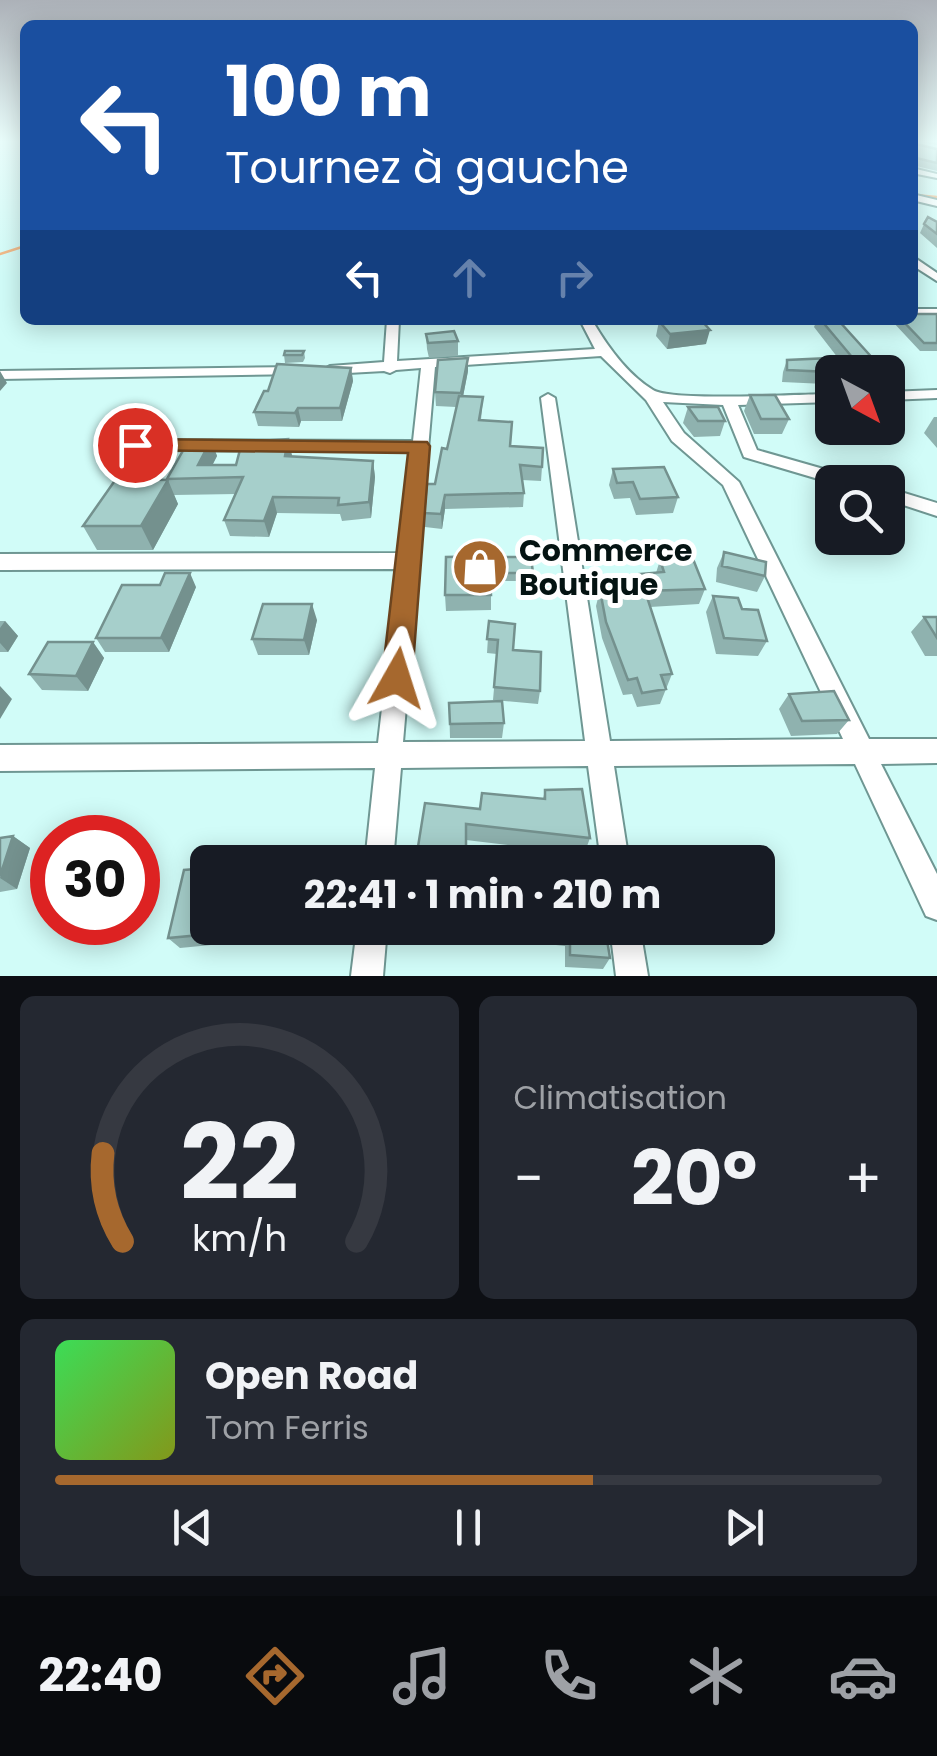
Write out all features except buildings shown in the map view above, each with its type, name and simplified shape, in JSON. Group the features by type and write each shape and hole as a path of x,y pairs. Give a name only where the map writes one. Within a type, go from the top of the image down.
{"street":[{"path":"390,368 392,325"},
{"path":"589,325 604,352 652,397 678,438 730,482 937,905"},
{"path":"0,375 390,368 604,352"},
{"path":"381,845 428,366"},
{"path":"905,395 937,394"},
{"path":"652,397 729,401 815,398"},
{"path":"548,398 613,845"},
{"path":"729,401 750,453"},
{"path":"135,445 420,446"},
{"path":"730,482 750,453"},
{"path":"750,453 815,472"},
{"path":"905,500 937,510"},
{"path":"0,562 408,561"},
{"path":"0,758 937,752"},
{"path":"368,976 371,945"},
{"path":"627,945 632,976"}],"waterway":[{"path":"918,195 937,197"},
{"path":"0,254 20,248"}],"place":[{"name":"Commerce Boutique","path":"480,567"}],"route":[{"path":"135,445 420,446 397,678"}]}
